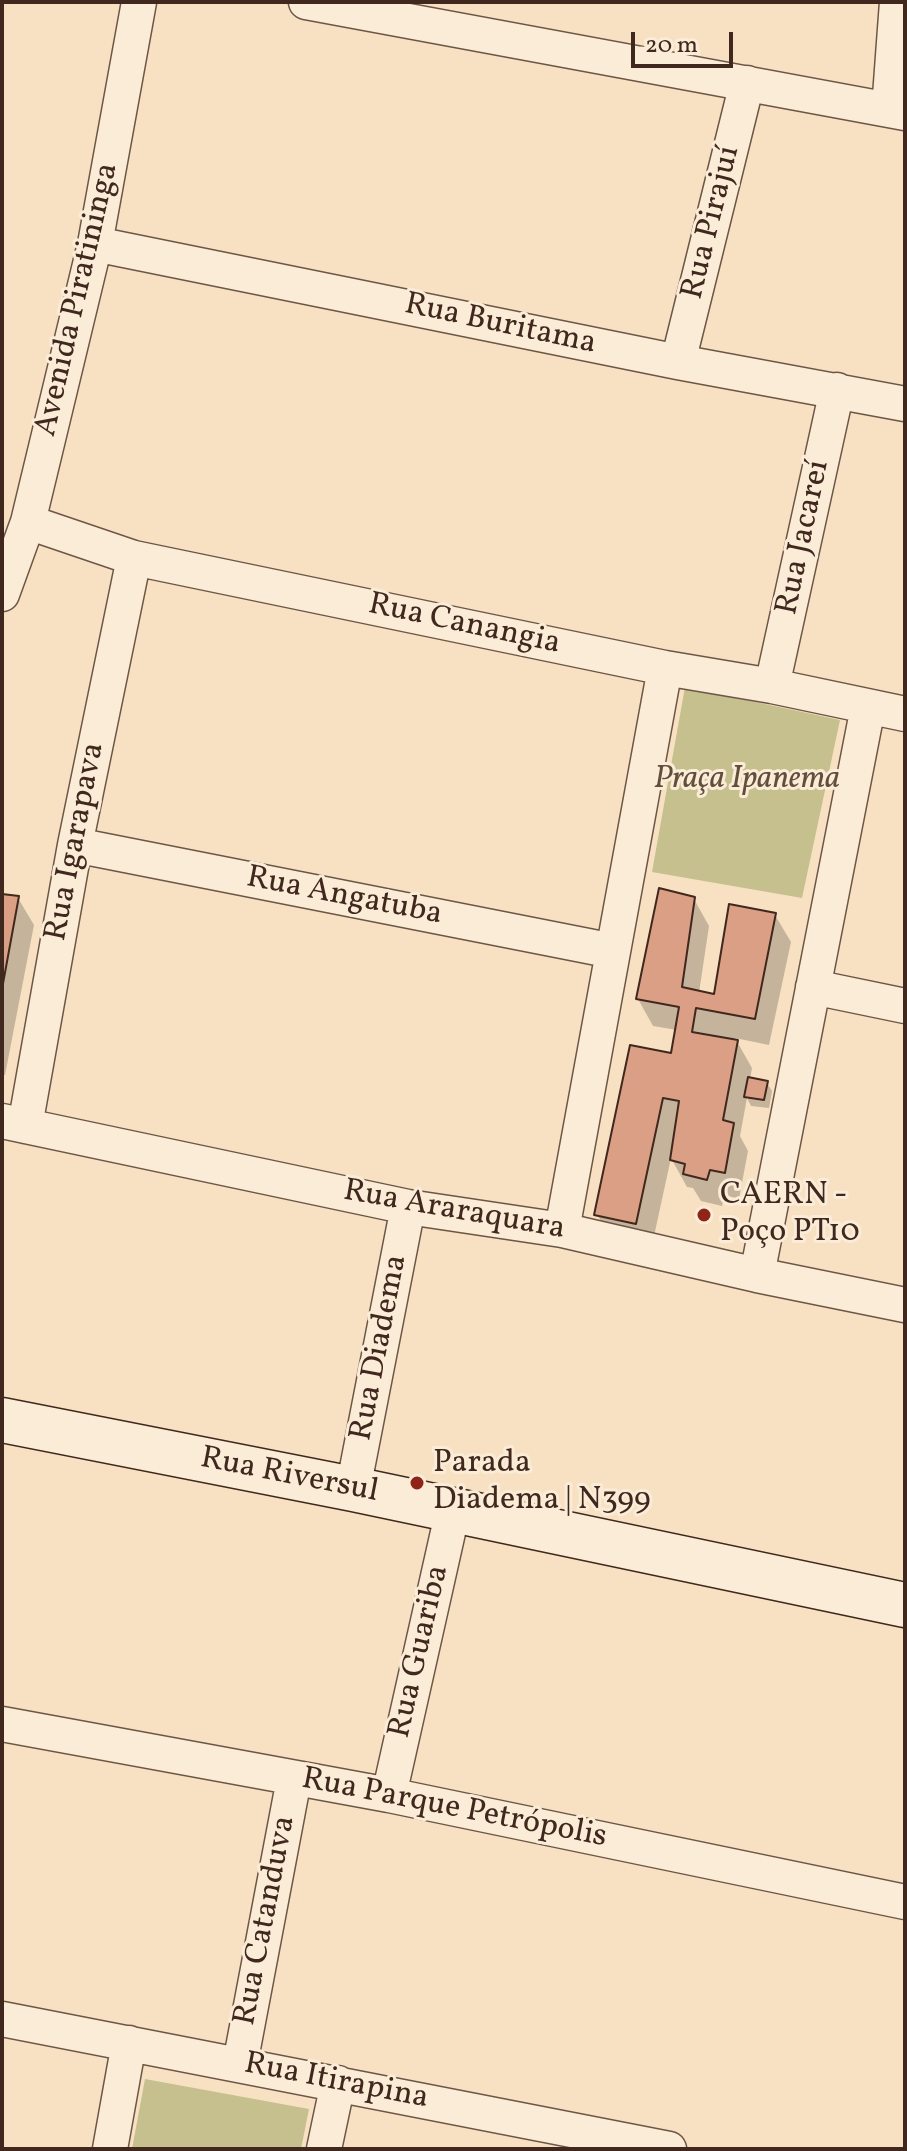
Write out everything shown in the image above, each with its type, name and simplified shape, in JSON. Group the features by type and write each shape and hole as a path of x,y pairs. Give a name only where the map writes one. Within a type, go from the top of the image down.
{"street":[{"name":"Avenida Piratininga","path":"2,594 28,522 95,244 139,2"},
{"path":"306,2 897,112 897,2"},
{"name":"Rua Pirajuí","path":"678,362 747,83"},
{"name":"Rua Buritama","path":"95,244 678,362 905,404"},
{"name":"Rua Jacareí","path":"772,686 837,390"},
{"name":"Rua Canangia","path":"28,522 134,558 665,668 772,686 905,714"},
{"name":"Rua Igarapava","path":"14,1124 134,558"},
{"path":"562,1230 665,668"},
{"path":"757,1275 868,707"},
{"name":"Rua Angatuba","path":"75,845 613,951"},
{"path":"813,987 905,1006"},
{"name":"Rua Araraquara","path":"14,1124 408,1207 562,1230 905,1305"},
{"name":"Rua Diadema","path":"353,1489 408,1207"},
{"name":"Rua Riversul","path":"2,1420 353,1489 905,1605"},
{"name":"Rua Guariba","path":"389,1795 453,1510"},
{"name":"Rua Parque Petrópolis","path":"2,1724 389,1795 905,1902"},
{"name":"Rua Catanduva","path":"240,2064 294,1779"},
{"name":"Rua Itirapina","path":"2,2019 669,2149"},
{"path":"110,2149 129,2043"},
{"path":"324,2149 338,2083"}],"green space":[{"name":"Praça Ipanema","path":"685,687 840,720 802,898 652,872"},
{"path":"145,2079 309,2109 301,2149 132,2149"}],"building":[{"path":"659,888 695,897 682,987 714,994 729,904 776,913 755,1019 696,1008 692,1032 738,1040 723,1120 734,1123 725,1173 710,1170 707,1180 683,1174 685,1164 670,1160 679,1101 663,1098 636,1224 594,1215 630,1045 671,1053 679,1007 636,999"},
{"path":"2,894 19,896 2,989"},
{"path":"748,1077 768,1081 764,1100 744,1097"}],"place":[{"name":"CAERN - Poço PT10","path":"704,1215"},
{"name":"Parada Diadema | N399","path":"417,1483"}]}
